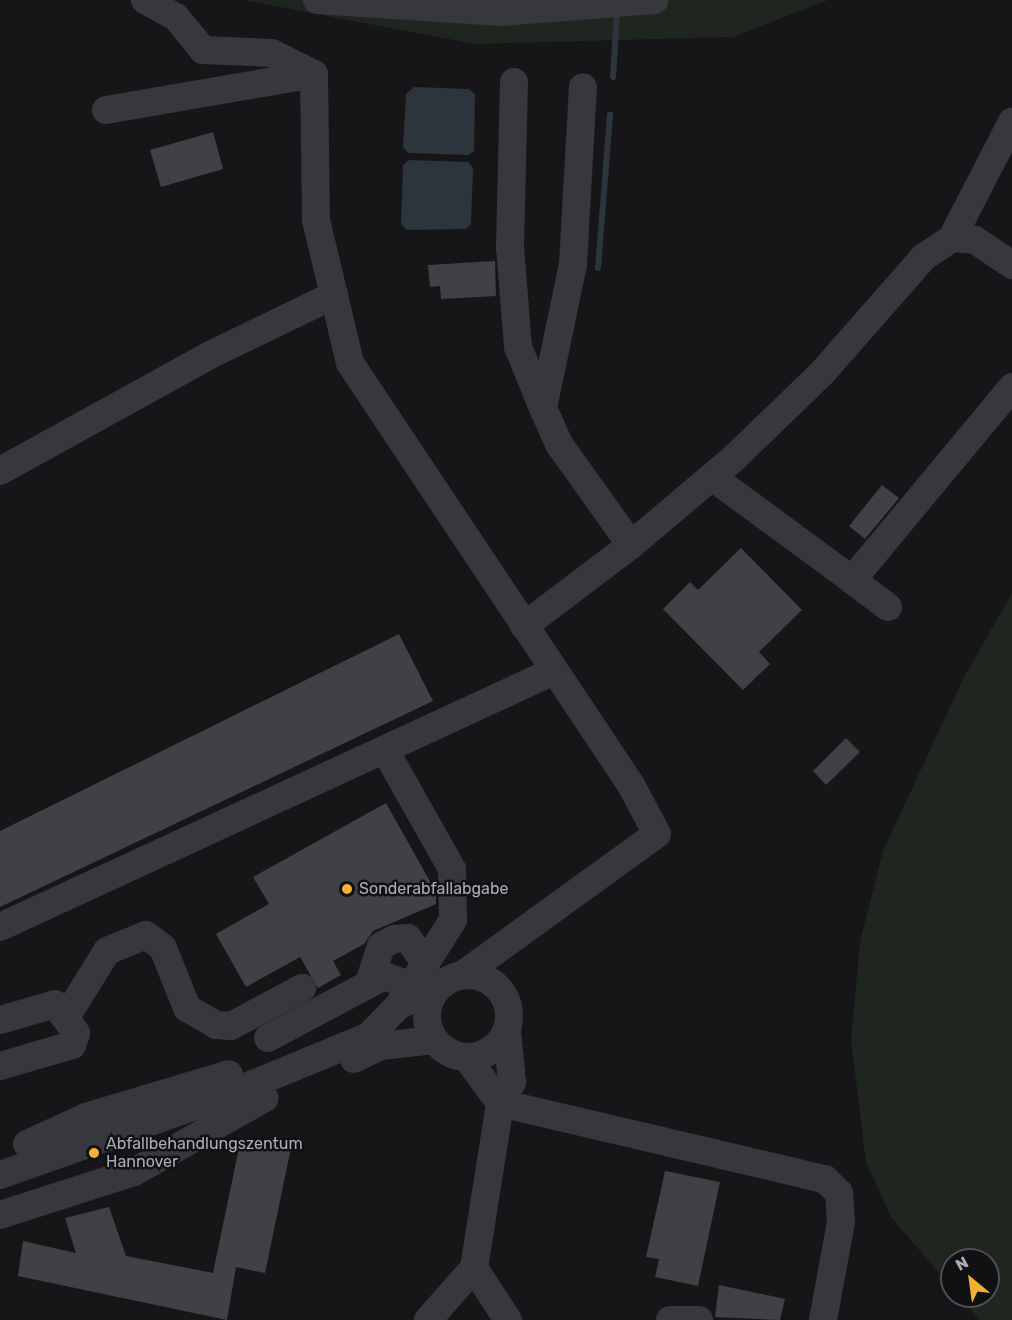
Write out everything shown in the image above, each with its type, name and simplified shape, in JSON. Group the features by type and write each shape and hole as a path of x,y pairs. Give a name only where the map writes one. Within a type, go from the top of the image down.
{"lane":[{"path":"145,0 176,17 203,50 272,53 314,74"},
{"path":"317,0 502,12 655,0"},
{"path":"106,110 314,74"},
{"path":"0,1157 86,1117 261,1064 429,983 515,940 657,834 632,784 554,671 350,363 316,220 314,74"},
{"path":"514,82 510,247 518,347 559,444 631,545"},
{"path":"543,408 573,265 584,87"},
{"path":"524,626 603,572 631,545 712,477 822,373 924,257 952,238 1012,122"},
{"path":"952,238 975,240 1012,265"},
{"path":"0,471 210,356 334,295"},
{"path":"852,580 1012,387"},
{"path":"712,477 888,607"},
{"path":"0,927 386,752 554,671"},
{"path":"0,1175 231,1093 369,1036 429,983 453,920 452,869 386,752"},
{"path":"68,1014 107,951 146,936 157,939 186,1008 216,1025 231,1026 302,988"},
{"path":"369,983 381,946 394,939 408,938 416,944 429,983 434,1040"},
{"path":"428,1320 474,1268 500,1103 512,1082 502,993 515,940"},
{"path":"268,1038 384,976 429,983 484,978 502,993"},
{"path":"0,1020 55,1004 68,1014 76,1033 72,1045 0,1066"},
{"path":"467,1058 491,1050 507,1030"},
{"path":"0,1204 129,1158 381,1046 434,1040 467,1058 500,1103 825,1179 839,1193 841,1222 823,1320"},
{"path":"0,1215 134,1172 239,1109"},
{"path":"474,1268 508,1320"},
{"path":"670,1320 699,1320"}],"shaded area":[{"path":"244,0 828,0 733,37 475,44"},
{"path":"414,87 469,89 475,94 474,151 468,155 409,153 403,148 406,94"},
{"path":"409,160 468,162 473,168 471,224 466,229 407,230 401,224 403,165"},
{"path":"1012,593 1012,1320 980,1320 970,1308 1000,1308 1000,1248 940,1248 940,1274 891,1217 866,1162 851,1041 860,942 883,851 964,677"}],"building":[{"path":"213,132 223,169 161,187 150,150"},
{"path":"495,261 496,296 441,299 440,286 430,287 428,265"},
{"path":"882,485 899,498 865,539 849,526"},
{"path":"741,548 802,610 759,652 770,664 743,690 663,609 690,582 698,590"},
{"path":"399,634 433,701 0,907 0,831"},
{"path":"846,738 860,752 826,785 813,771"},
{"name":"Sonderabfallabgabe","path":"386,803 436,892 436,904 373,931 364,944 333,961 341,975 318,988 300,957 246,987 216,934 269,904 253,877"},
{"path":"241,1138 291,1148 265,1273 236,1267 227,1320 18,1276 23,1241 76,1253 65,1218 109,1207 126,1256 213,1273"},
{"path":"665,1171 720,1182 698,1286 655,1277 659,1259 646,1257"},
{"path":"719,1285 785,1299 780,1320 715,1317"}],"waterway":[{"path":"613,77 617,13"},
{"path":"598,268 610,114"}],"place":[{"name":"Sonderabfallabgabe","path":"347,889"},
{"name":"Abfallbehandlungszentum Hannover","path":"94,1153"}]}
